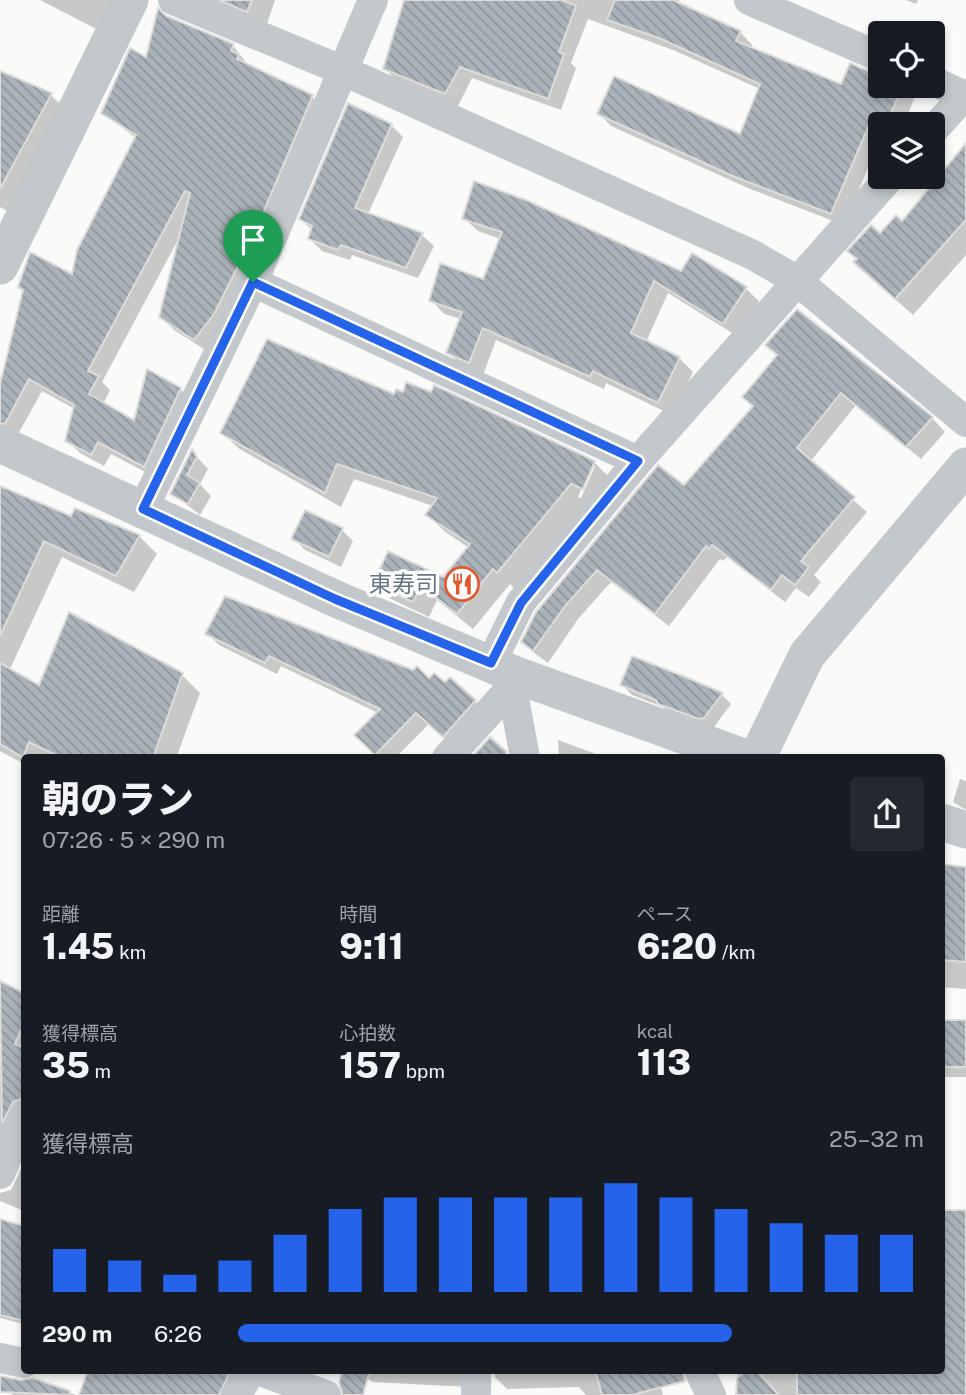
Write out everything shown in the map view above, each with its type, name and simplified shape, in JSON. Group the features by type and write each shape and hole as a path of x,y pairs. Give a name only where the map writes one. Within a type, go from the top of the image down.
{"street":[{"path":"0,266 130,0"},
{"path":"173,0 344,71 752,255 796,279 966,422"},
{"path":"143,509 253,282 373,0"},
{"path":"750,0 868,52"},
{"path":"945,86 965,95 945,118"},
{"path":"450,754 506,675 521,603 638,461 796,279 879,189"},
{"path":"253,282 638,461"},
{"path":"0,444 506,675 734,754"},
{"path":"759,754 807,655 966,466"},
{"path":"506,675 524,754"},
{"path":"945,823 966,830"},
{"path":"0,1174 21,1122"},
{"path":"0,1358 21,1362"},
{"path":"236,1395 251,1374"},
{"path":"266,1374 326,1395"},
{"path":"476,1374 476,1395"},
{"path":"701,1374 711,1395"}],"building":[{"path":"219,0 252,0 247,12"},
{"path":"404,0 562,0 576,6 559,52 564,54 548,99 460,67 445,94 383,69"},
{"path":"615,0 673,0 741,31 736,41 841,84 850,63 868,71 868,98 898,98 891,112 868,112 868,127 831,214 735,177 597,114 614,76 740,134 760,84 659,38 607,20"},
{"path":"158,8 166,16 234,44 231,51 239,54 237,59 313,95 255,232 214,314 194,340 159,317 190,193 185,191 88,371 99,376 89,394 134,420 147,369 181,388 144,467 98,442 91,455 65,441 74,405 29,379 5,424 0,423 0,384 23,290 18,287 30,252 72,274 77,250 136,135 101,113 130,48 146,57"},
{"path":"0,71 52,93 0,189"},
{"path":"348,103 392,124 355,208 423,233 406,268 341,245 338,250 308,239 312,226 299,219"},
{"path":"966,143 966,220 895,299 853,262 857,259 847,251 871,225 880,233 896,215 902,221 928,189 945,189 945,169"},
{"path":"474,181 526,200 681,271 692,253 747,287 723,324 654,281 631,333 680,357 658,403 593,371 590,377 483,328 469,363 446,353 462,312 429,301 440,263 483,279 502,232 462,219"},
{"path":"797,309 933,417 906,447 841,393 797,448 855,497 801,561 809,567 795,585 782,575 771,590 712,545 709,549 706,546 655,614 597,570 565,606 533,651 521,642 536,612 658,465 684,485 753,406 742,397 777,355 765,345"},
{"path":"267,339 394,394 396,389 403,392 406,382 431,392 434,385 595,461 583,489 571,484 497,573 493,569 457,614 421,586 413,602 373,584 388,551 443,577 470,544 425,515 437,498 337,464 325,493 220,433"},
{"path":"192,449 197,457 187,475 200,483 188,504 170,494"},
{"path":"0,486 71,516 75,508 140,535 116,576 44,541 0,636"},
{"path":"305,510 343,528 329,557 291,539"},
{"path":"225,596 413,670 417,666 429,678 434,673 445,682 450,677 476,700 443,737 416,713 374,754 354,735 380,709 269,656 265,663 205,634"},
{"path":"69,612 183,673 154,754 54,754 29,742 21,756 0,744 0,663 39,685"},
{"path":"632,656 723,693 704,718 699,719 658,704 656,700 620,685"},
{"path":"490,737 506,754 475,754"},
{"path":"945,864 966,867 966,962 945,960"},
{"path":"0,981 21,992 21,1030 15,1044 21,1047 21,1099 13,1102 2,1123"},
{"path":"945,1020 966,1020 966,1067 945,1067"},
{"path":"945,1210 966,1210 966,1395 797,1395 797,1374 945,1374"},
{"path":"0,1219 21,1225 21,1320 0,1315"},
{"path":"87,1374 229,1374 219,1395 79,1395"},
{"path":"341,1374 369,1374 363,1395 343,1395 339,1383"},
{"path":"596,1374 683,1374 685,1381 632,1395 602,1395"},
{"path":"742,1374 760,1374 779,1395 736,1395 737,1378"},
{"path":"0,1376 21,1380 33,1378 70,1391 69,1395 0,1392"}],"place":[{"name":"東寿司","path":"462,584"}],"route":[{"path":"253,282 638,461 521,603 491,663 335,599 143,509 253,282"}]}
